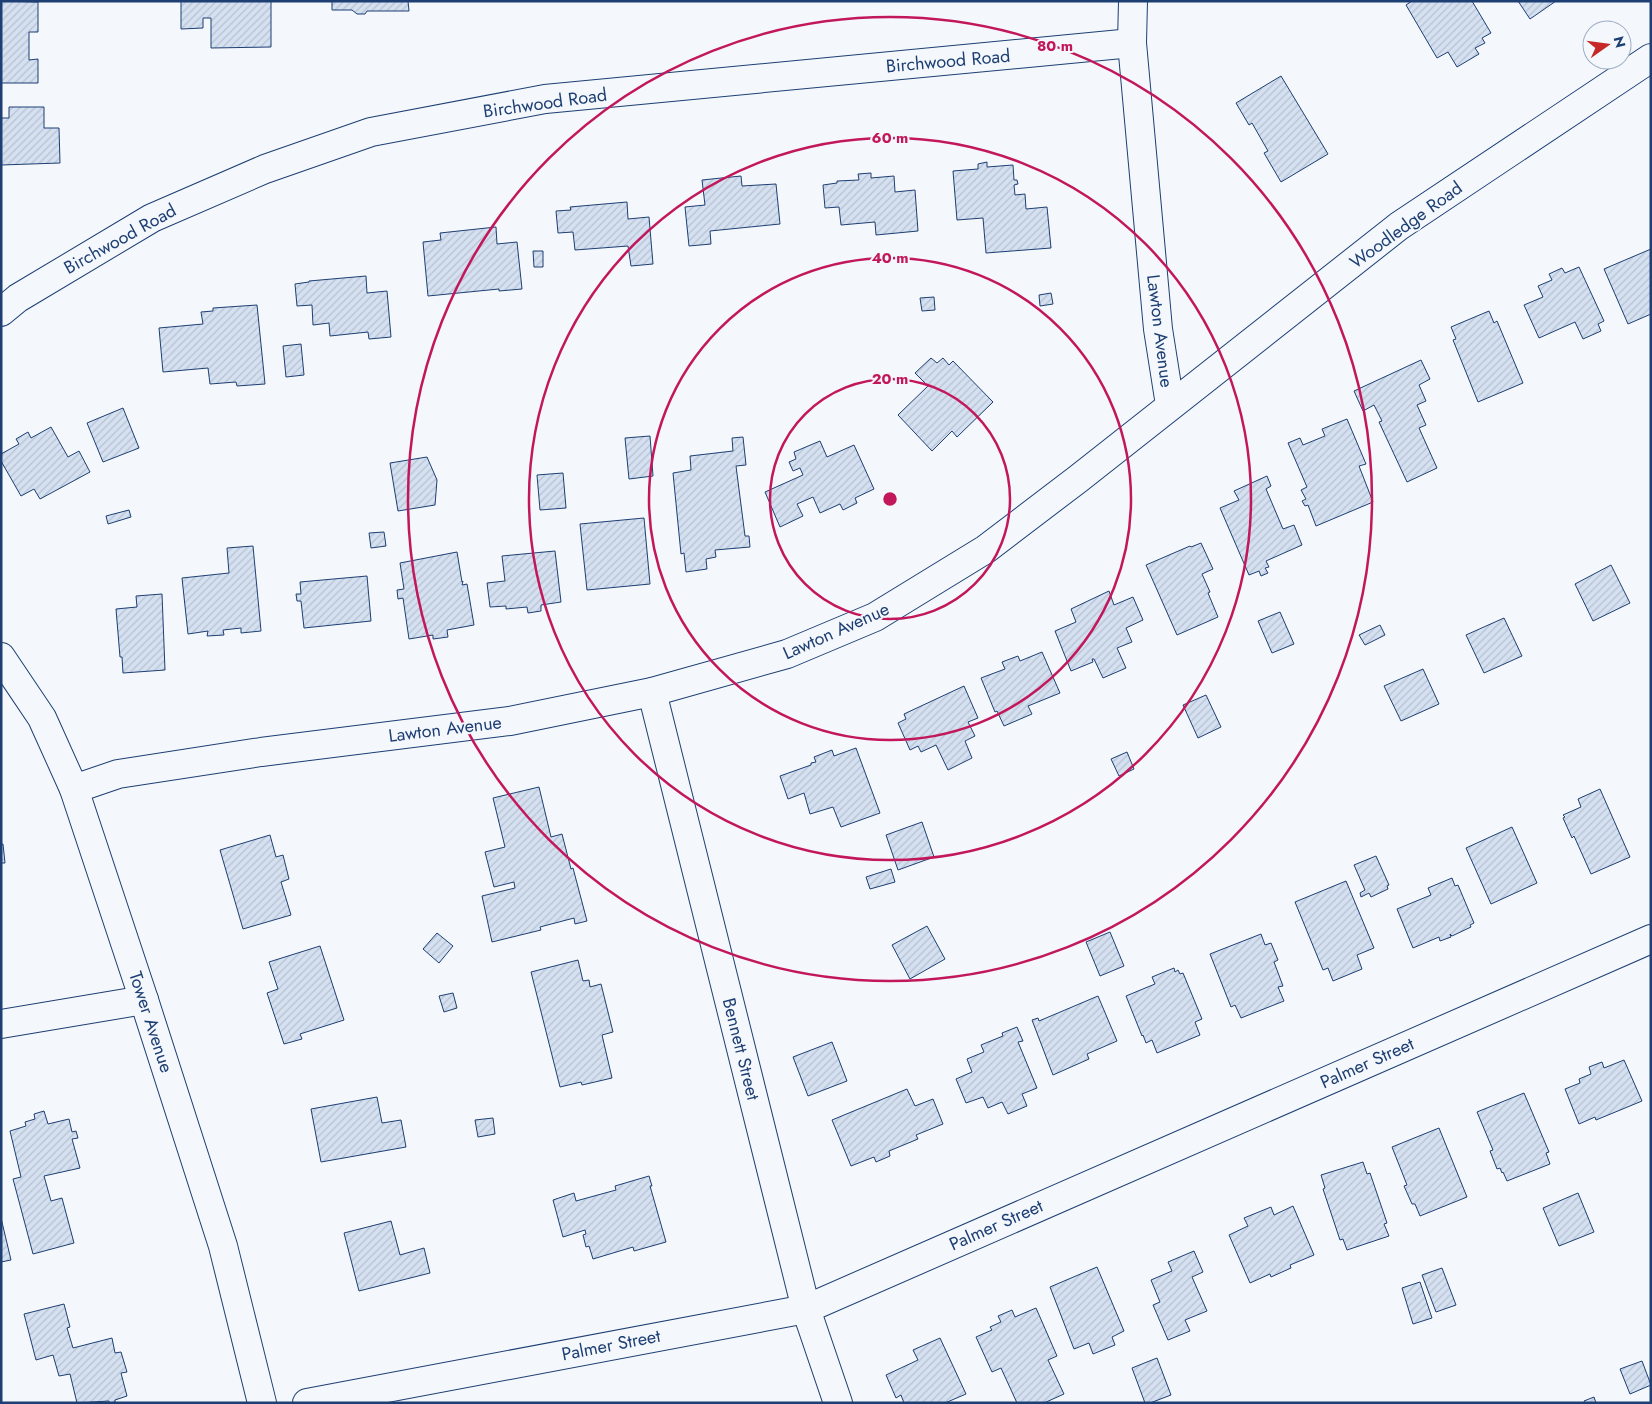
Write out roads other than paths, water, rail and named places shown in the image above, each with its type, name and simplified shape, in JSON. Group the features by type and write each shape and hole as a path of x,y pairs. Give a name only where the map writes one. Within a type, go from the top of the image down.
{"street":[{"name":"Lawton Avenue","path":"74,789 118,774 261,752 510,721 652,692 786,654 875,617 986,549 1078,479 1170,405 1158,329 1132,43 1133,1"},
{"name":"Birchwood Road","path":"1,312 18,298 152,218 265,169 371,132 545,99 1132,43"},
{"name":"Woodledge Road","path":"1170,405 1399,226 1651,58"},
{"name":"Tower Avenue","path":"1,657 42,718 74,789 223,1246 262,1403"},
{"name":"Bennett Street","path":"652,692 806,1309 838,1403"},
{"name":"Palmer Street","path":"307,1403 806,1309 1651,939"},
{"path":"1,1024 144,1000"}]}
